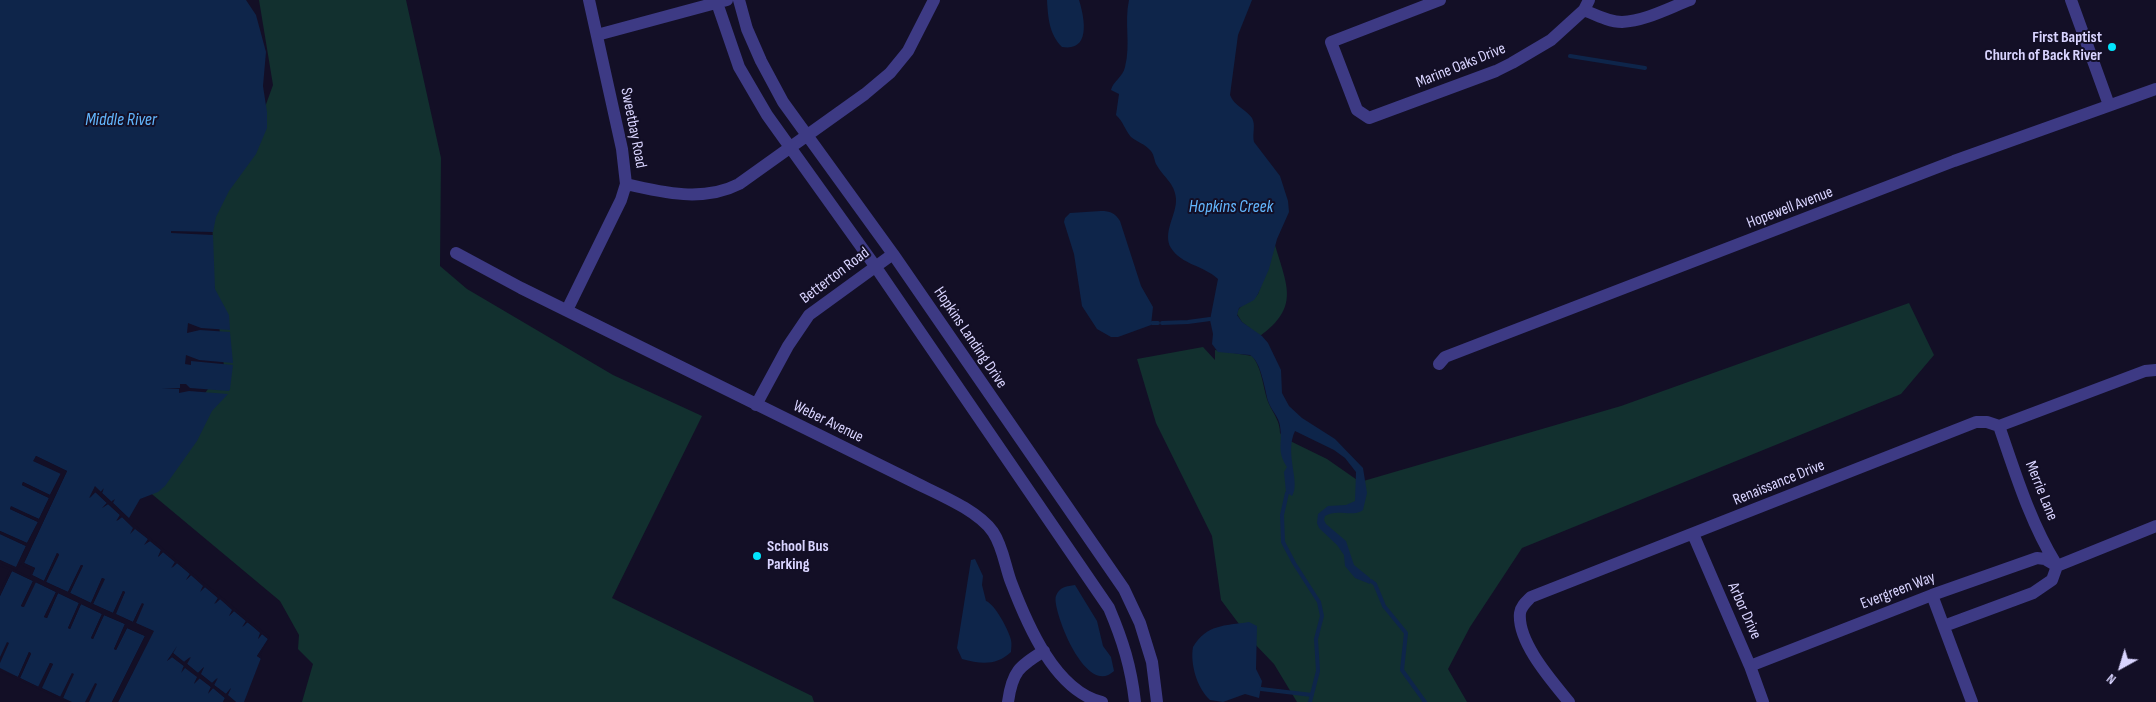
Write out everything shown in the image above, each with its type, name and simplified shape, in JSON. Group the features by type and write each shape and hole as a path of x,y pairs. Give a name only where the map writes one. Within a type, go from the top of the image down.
{"street":[{"name":"Sweetbay Road","path":"567,310 621,200 626,184 622,149 589,0"},
{"name":"Hopkins Landing Drive","path":"739,0 746,29 760,61 783,102 893,254 1124,590 1140,623 1152,662 1157,702"},
{"path":"626,184 671,193 703,195 729,189 739,184 865,94 890,73 908,52 934,0"},
{"name":"Marine Oaks Drive","path":"1440,0 1331,42 1357,110 1369,118 1496,72 1551,40 1587,5"},
{"path":"1587,5 1611,20 1622,22 1641,18 1690,0"},
{"path":"2071,0 2109,105"},
{"path":"598,35 720,1 739,67 767,115 875,266 1109,608 1124,644 1132,676 1135,702"},
{"name":"Hopewell Avenue","path":"1440,364 1445,357 1954,161 2156,89"},
{"name":"Weber Avenue","path":"456,253 521,288 972,512 992,531 1000,546 1012,583 1044,651 1062,678 1083,694 1098,702"},
{"name":"Betterton Road","path":"756,405 788,346 808,315 893,254"},
{"name":"Renaissance Drive","path":"1569,702 1547,676 1522,630 1520,614 1523,606 1531,597 1976,422 1987,422 1999,426 2145,371 2156,370"},
{"name":"Merrie Lane","path":"1999,426 2026,500 2047,550 2057,566"},
{"path":"1944,626 2033,593 2052,580 2057,566 2156,526"},
{"name":"Arbor Drive","path":"1693,534 1750,666 1763,702"},
{"name":"Evergreen Way","path":"1750,666 1932,595 2037,558 2045,559 2057,566"},
{"path":"1932,595 1972,702"},
{"path":"1008,702 1014,674 1018,669 1044,651"}],"green space":[{"path":"259,0 406,0 441,158 440,266 467,289 613,375 702,416 612,598 812,696 814,702 302,702 313,664 298,649 299,635 280,601 141,485 224,366 212,269 213,212 248,154 273,85"},
{"path":"1275,245 1286,284 1287,295 1281,315 1260,336 1242,322 1237,314 1243,305 1258,294"},
{"path":"1909,303 1934,355 1901,394 1522,548 1470,627 1448,669 1467,702 1297,702 1274,664 1251,640 1221,600 1212,536 1156,423 1137,359 1203,347 1215,360 1215,350 1252,356 1261,373 1267,399 1278,421 1280,433 1284,438 1327,459 1360,482 1621,406"}],"water":[{"name":"Middle River","path":"0,0 246,0 256,15 266,52 263,86 267,112 267,128 256,154 229,191 216,217 213,232 171,231 171,233 213,235 215,289 229,315 230,330 201,328 188,323 187,333 200,330 230,332 233,363 199,360 186,355 185,364 191,365 191,361 233,365 230,389 229,391 190,388 186,384 180,384 180,388 162,389 179,389 179,393 189,391 228,394 212,411 197,441 165,486 158,492 140,499 129,518 113,503 113,500 112,502 102,493 103,489 101,492 95,487 90,498 95,492 107,503 102,508 108,504 120,515 116,521 122,517 134,528 132,531 135,528 148,539 146,543 150,541 161,550 158,557 163,552 175,562 172,568 177,563 190,574 186,580 191,575 204,586 201,590 205,587 218,598 215,604 220,599 233,610 229,616 234,611 246,621 243,627 247,622 261,633 258,639 262,634 268,639 257,656 261,658 244,702 236,702 227,695 231,688 226,694 214,685 217,678 212,683 200,674 204,667 198,673 186,663 190,657 184,662 173,653 177,647 167,661 172,657 184,666 182,670 185,667 198,677 194,683 199,678 211,687 208,693 213,688 225,698 223,702 118,702 153,631 135,623 142,603 133,622 115,614 125,592 123,591 113,613 93,604 104,579 102,578 91,603 70,593 83,565 81,565 68,592 46,582 59,555 57,553 44,581 32,575 35,568 24,563 67,471 36,456 34,461 61,473 50,495 23,482 22,485 49,498 39,519 11,507 10,509 38,522 27,543 0,531"},
{"path":"1047,0 1079,0 1083,15 1084,31 1082,39 1078,44 1072,47 1062,47 1054,37 1050,25"},
{"name":"Hopkins Creek","path":"1129,0 1252,0 1238,35 1230,95 1234,102 1252,118 1254,142 1280,176 1288,201 1289,212 1277,239 1269,269 1258,294 1254,300 1239,308 1237,315 1242,322 1262,336 1268,343 1281,370 1282,393 1289,406 1302,418 1335,439 1363,468 1367,493 1363,510 1354,513 1330,514 1325,516 1324,520 1326,524 1346,541 1354,565 1370,578 1370,584 1355,578 1345,566 1344,555 1337,545 1319,528 1317,523 1318,514 1328,506 1346,505 1355,501 1356,472 1345,458 1334,450 1295,431 1291,449 1295,483 1294,490 1292,496 1286,492 1284,472 1287,467 1281,451 1279,423 1268,401 1257,363 1250,355 1218,352 1212,344 1213,334 1210,320 1218,279 1187,262 1171,248 1168,236 1176,205 1175,193 1171,184 1156,164 1151,152 1146,146 1131,137 1116,115 1119,94 1111,90 1122,74 1127,58"},
{"path":"1101,211 1112,213 1120,221 1141,286 1153,307 1151,325 1118,337 1111,337 1097,329 1082,306 1074,254 1064,222 1070,213"},
{"path":"0,534 26,546 16,568 0,560"},
{"path":"975,559 983,576 982,585 986,601 990,603 1001,618 1011,642 1011,652 1000,660 988,663 962,659 957,648 971,560"},
{"path":"12,571 33,581 21,606 23,607 35,582 56,592 44,617 47,618 58,593 79,603 68,628 70,629 81,604 102,614 91,638 93,639 104,615 125,624 114,649 116,650 127,628 145,636 112,702 89,702 97,684 95,683 85,702 72,702 63,698 72,673 61,697 42,688 53,664 50,663 39,687 20,678 31,654 29,652 18,677 0,668 0,663 9,643 7,642 0,657 0,596"},
{"path":"1075,585 1097,621 1103,646 1111,657 1114,671 1103,676 1092,672 1082,662 1072,648 1059,616 1056,603 1057,593 1064,588"},
{"path":"1249,622 1257,626 1256,669 1262,681 1259,698 1245,694 1223,702 1210,700 1198,682 1192,654 1193,647 1198,639 1210,630 1217,627"}],"pier":[{"path":"36,456 67,471 24,563 35,568 32,575 44,581 57,553 59,554 46,582 68,592 81,565 83,566 70,593 91,603 102,578 105,579 93,604 113,613 123,591 125,592 116,614 133,622 142,603 144,604 136,623 154,631 118,702 112,702 145,636 127,628 116,650 114,649 125,624 104,615 93,639 91,638 102,614 81,604 70,629 68,628 79,603 58,593 47,618 44,617 56,592 36,582 24,607 21,606 33,581 12,571 0,596 0,591 10,570 0,566 0,560 16,567 26,546 0,534 0,531 27,543 38,522 10,509 11,506 39,519 49,498 22,485 23,482 50,495 61,474 33,461","holes":["0,563 17,570 21,563 31,570 30,577"]},
{"path":"95,486 101,492 104,488 102,493 111,502 115,499 113,503 136,526 270,637 260,655 262,656 261,659 257,656 268,639 262,634 258,639 260,633 248,622 242,627 246,621 234,611 229,616 232,610 220,599 214,604 218,598 205,587 200,592 203,586 191,575 186,580 190,574 177,563 171,568 175,562 163,552 158,557 161,550 150,541 144,545 148,539 135,529 130,534 133,528 122,517 117,521 120,515 108,504 102,508 107,503 96,492 89,498"},
{"path":"177,646 173,653 184,662 191,657 187,664 198,673 204,667 201,674 212,683 218,678 214,685 226,694 231,688 228,695 236,702 230,702 227,699 223,702 225,698 213,688 208,694 211,687 200,678 194,684 197,677 185,668 181,673 184,666 172,657 167,661"},
{"path":"29,652 31,653 20,678 38,687 50,663 53,664 41,688 60,697 72,673 74,674 63,698 70,702 0,671 18,677"}],"waterway":[{"path":"1570,56 1645,68"},
{"path":"1162,323 1210,319"},
{"path":"1152,323 1158,323"},
{"name":"Hopkins Creek","path":"1287,493 1282,515 1283,542 1319,602 1322,616 1316,639 1318,671 1310,702"},
{"name":"Hopkins Creek","path":"1371,581 1375,584 1384,606 1406,633 1402,670 1425,702"},
{"path":"1261,689 1312,695"}],"place":[{"name":"First Baptist Church of Back River","path":"2112,47"},
{"name":"School Bus Parking","path":"757,556"}]}
